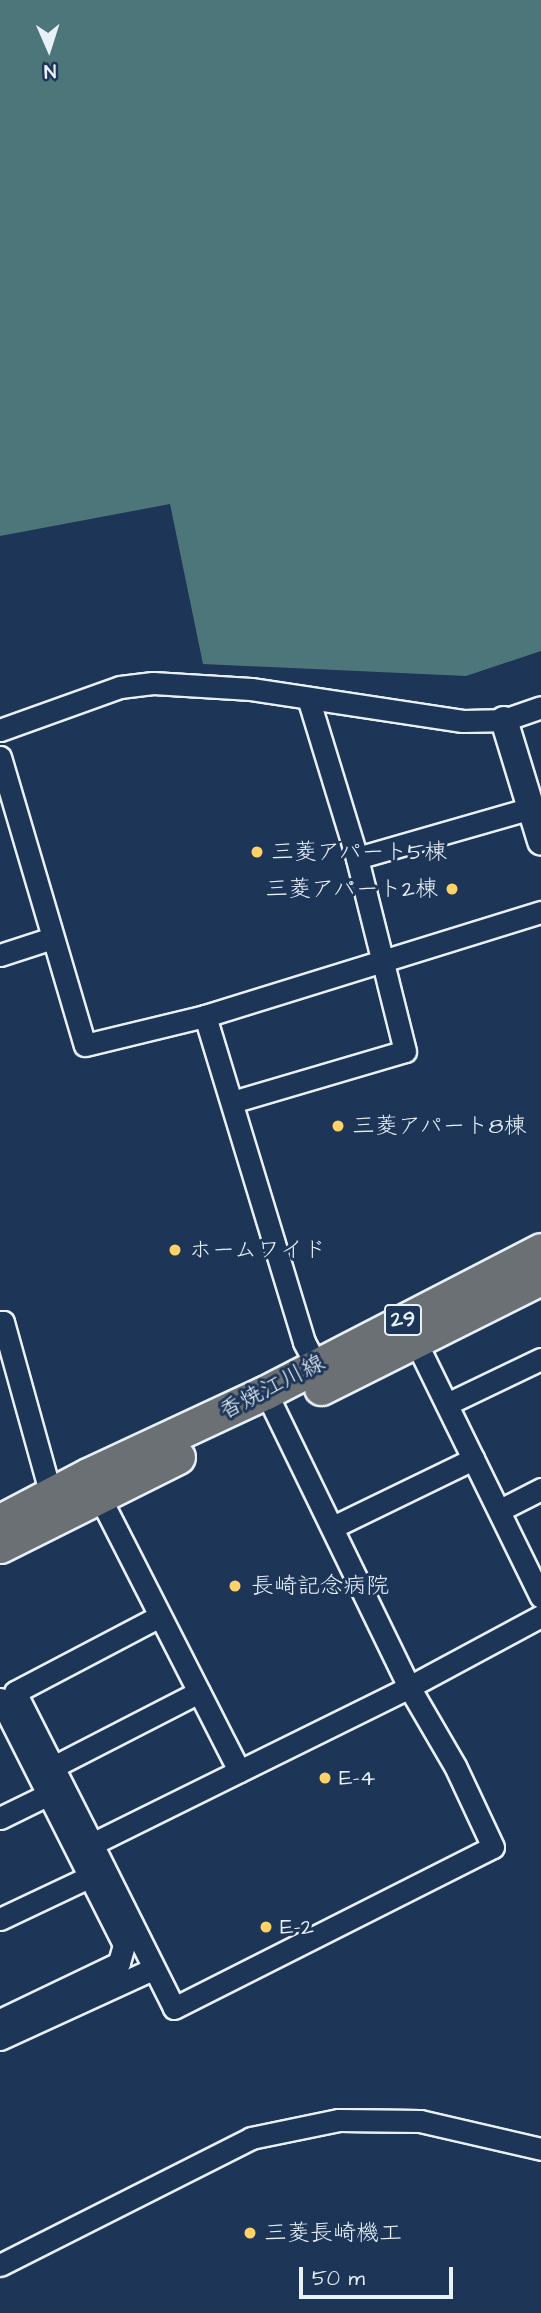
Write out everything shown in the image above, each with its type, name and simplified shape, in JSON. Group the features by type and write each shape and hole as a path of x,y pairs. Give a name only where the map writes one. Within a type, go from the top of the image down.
{"main road":[{"name":"香焼江川線","path":"0,1546 94,1485 410,1330 541,1250"},
{"name":"香焼江川線","path":"270,1401 316,1365 541,1278"},
{"name":"香焼江川線","path":"0,1521 51,1495 94,1485"}],"street":[{"path":"0,730 120,688 153,683 251,689 463,721 504,720 541,707"},
{"path":"232,1102 405,1051 358,858 308,698"},
{"path":"504,720 541,841"},
{"path":"0,757 85,1045 205,1016 541,912"},
{"path":"358,858 531,808"},
{"path":"0,955 52,938"},
{"path":"205,1016 304,1342 316,1365"},
{"path":"1,1319 51,1495"},
{"path":"410,1330 541,1597"},
{"path":"447,1405 541,1359"},
{"path":"158,1617 15,1692 174,2008 493,1847 454,1766 409,1687 270,1401"},
{"path":"332,1527 474,1458"},
{"path":"94,1485 158,1617 239,1772"},
{"path":"500,1510 541,1489"},
{"path":"92,1844 409,1687 541,1616"},
{"path":"53,1767 199,1692"},
{"path":"0,1699 6,1725 47,1794 124,1945 119,1963 0,2020"},
{"path":"0,1818 47,1794"},
{"path":"0,1919 89,1877"},
{"path":"0,2039 153,1969"},
{"path":"0,2265 251,2137 339,2120 421,2121 541,2150"}],"green space":[{"path":"0,0 541,0 541,651 466,676 203,664 170,504 0,536"}],"place":[{"name":"三菱アパート5棟","path":"257,852"},
{"name":"三菱アパート2棟","path":"452,889"},
{"name":"三菱アパート8棟","path":"338,1126"},
{"name":"ホームワイド","path":"175,1250"},
{"name":"長崎記念病院","path":"235,1586"},
{"name":"E-4","path":"325,1778"},
{"name":"E-2","path":"266,1927"},
{"name":"三菱長崎機工","path":"250,2233"}]}
